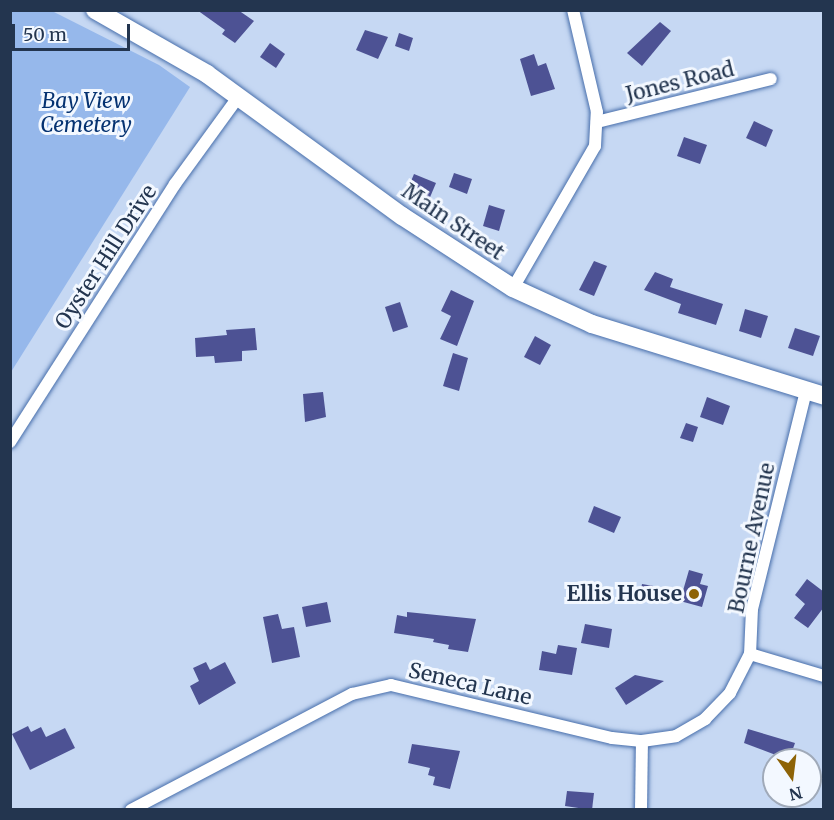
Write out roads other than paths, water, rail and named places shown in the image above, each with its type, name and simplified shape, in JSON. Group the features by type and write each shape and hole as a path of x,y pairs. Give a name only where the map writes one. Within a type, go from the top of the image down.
{"main road":[{"name":"Main Street","path":"95,10 207,74 402,216 513,288 592,324 815,394"}],"street":[{"path":"513,288 595,146 597,122 592,78 573,10"},
{"name":"Jones Road","path":"597,122 771,79"},
{"name":"Oyster Hill Drive","path":"10,442 175,184 239,96"},
{"name":"Bourne Avenue","path":"750,654 752,609 815,394"},
{"path":"750,654 824,676"},
{"name":"Seneca Lane","path":"131,810 343,698 381,686 417,689 612,738 642,741 676,736 705,719 730,693 750,654"},
{"path":"641,810 642,741"}],"place":[{"name":"Ellis House","path":"694,594"}],"park label":[{"name":"Bay View Cemetery","path":"86,113"}]}
